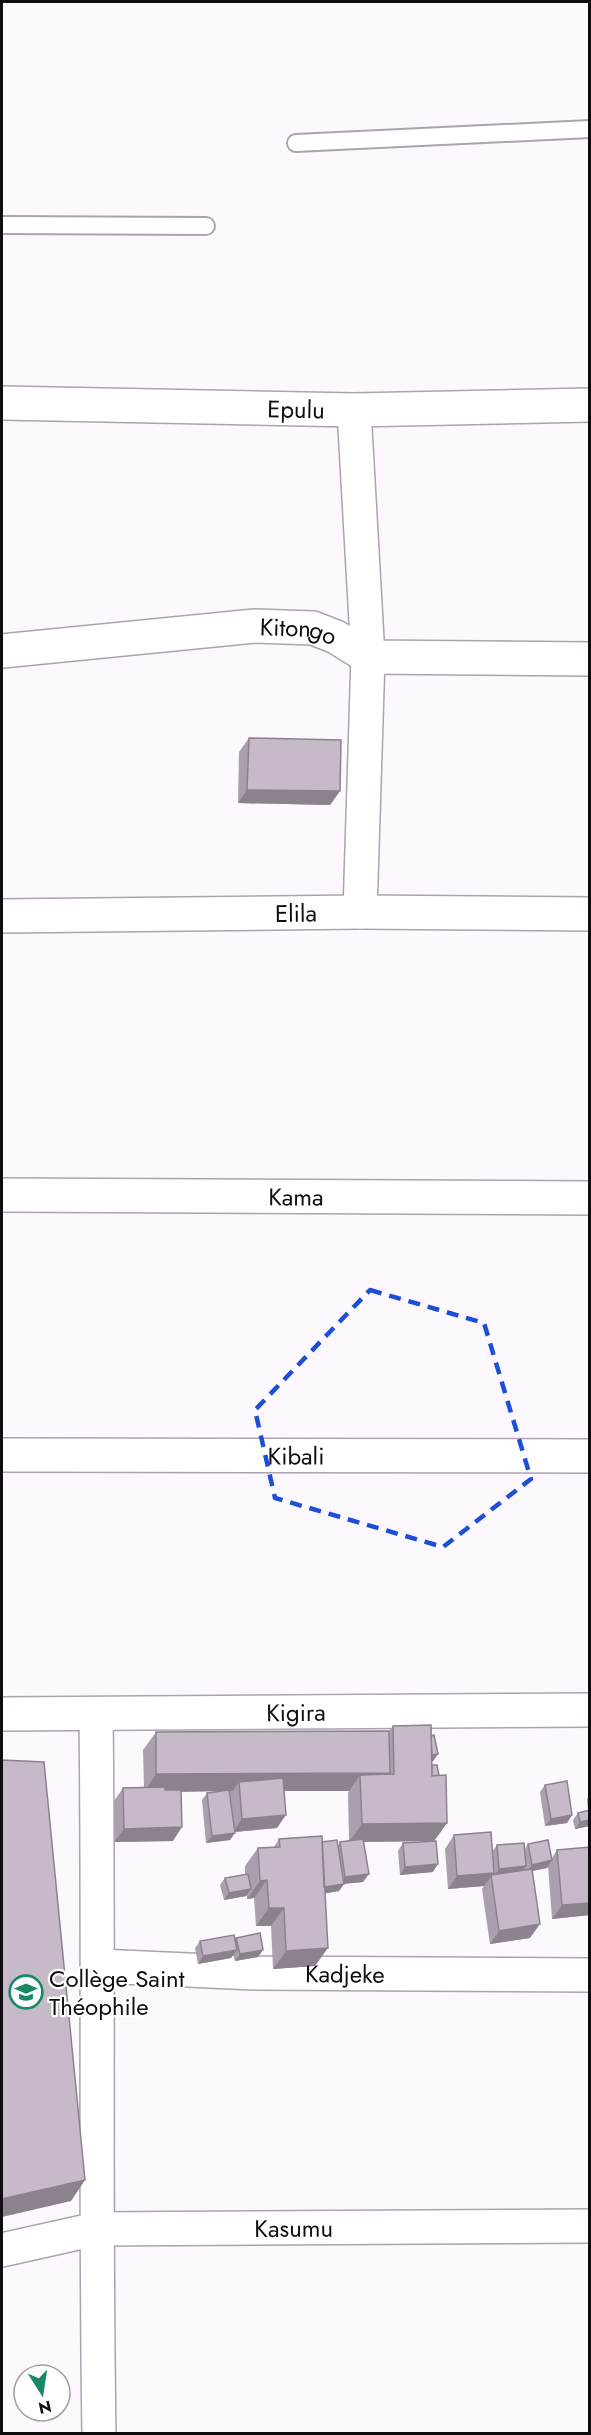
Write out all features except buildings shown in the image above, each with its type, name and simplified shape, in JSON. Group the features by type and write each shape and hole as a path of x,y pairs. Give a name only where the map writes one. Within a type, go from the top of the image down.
{"street":[{"name":"Epulu","path":"2,403 354,410 590,405"},
{"path":"354,410 368,657 360,912"},
{"name":"Kitongo","path":"2,651 255,626 313,628 336,637 368,657 590,659"},
{"name":"Elila","path":"2,916 360,912 590,914"},
{"name":"Kama","path":"2,1195 590,1198"},
{"name":"Kibali","path":"2,1455 590,1456"},
{"name":"Kigira","path":"2,1714 590,1710"},
{"path":"96,1715 99,1966 96,2229 99,2433"},
{"name":"Kadjeke","path":"99,1966 254,1973 590,1975"},
{"name":"Kasumu","path":"2,2250 96,2229 590,2226"}],"lane":[{"path":"296,143 590,129"},
{"path":"2,225 206,226"}],"highlighted area":[{"path":"370,1290 484,1323 531,1479 443,1547 275,1498 255,1410"}],"place":[{"name":"Collège Saint Théophile","path":"26,1992"}]}
